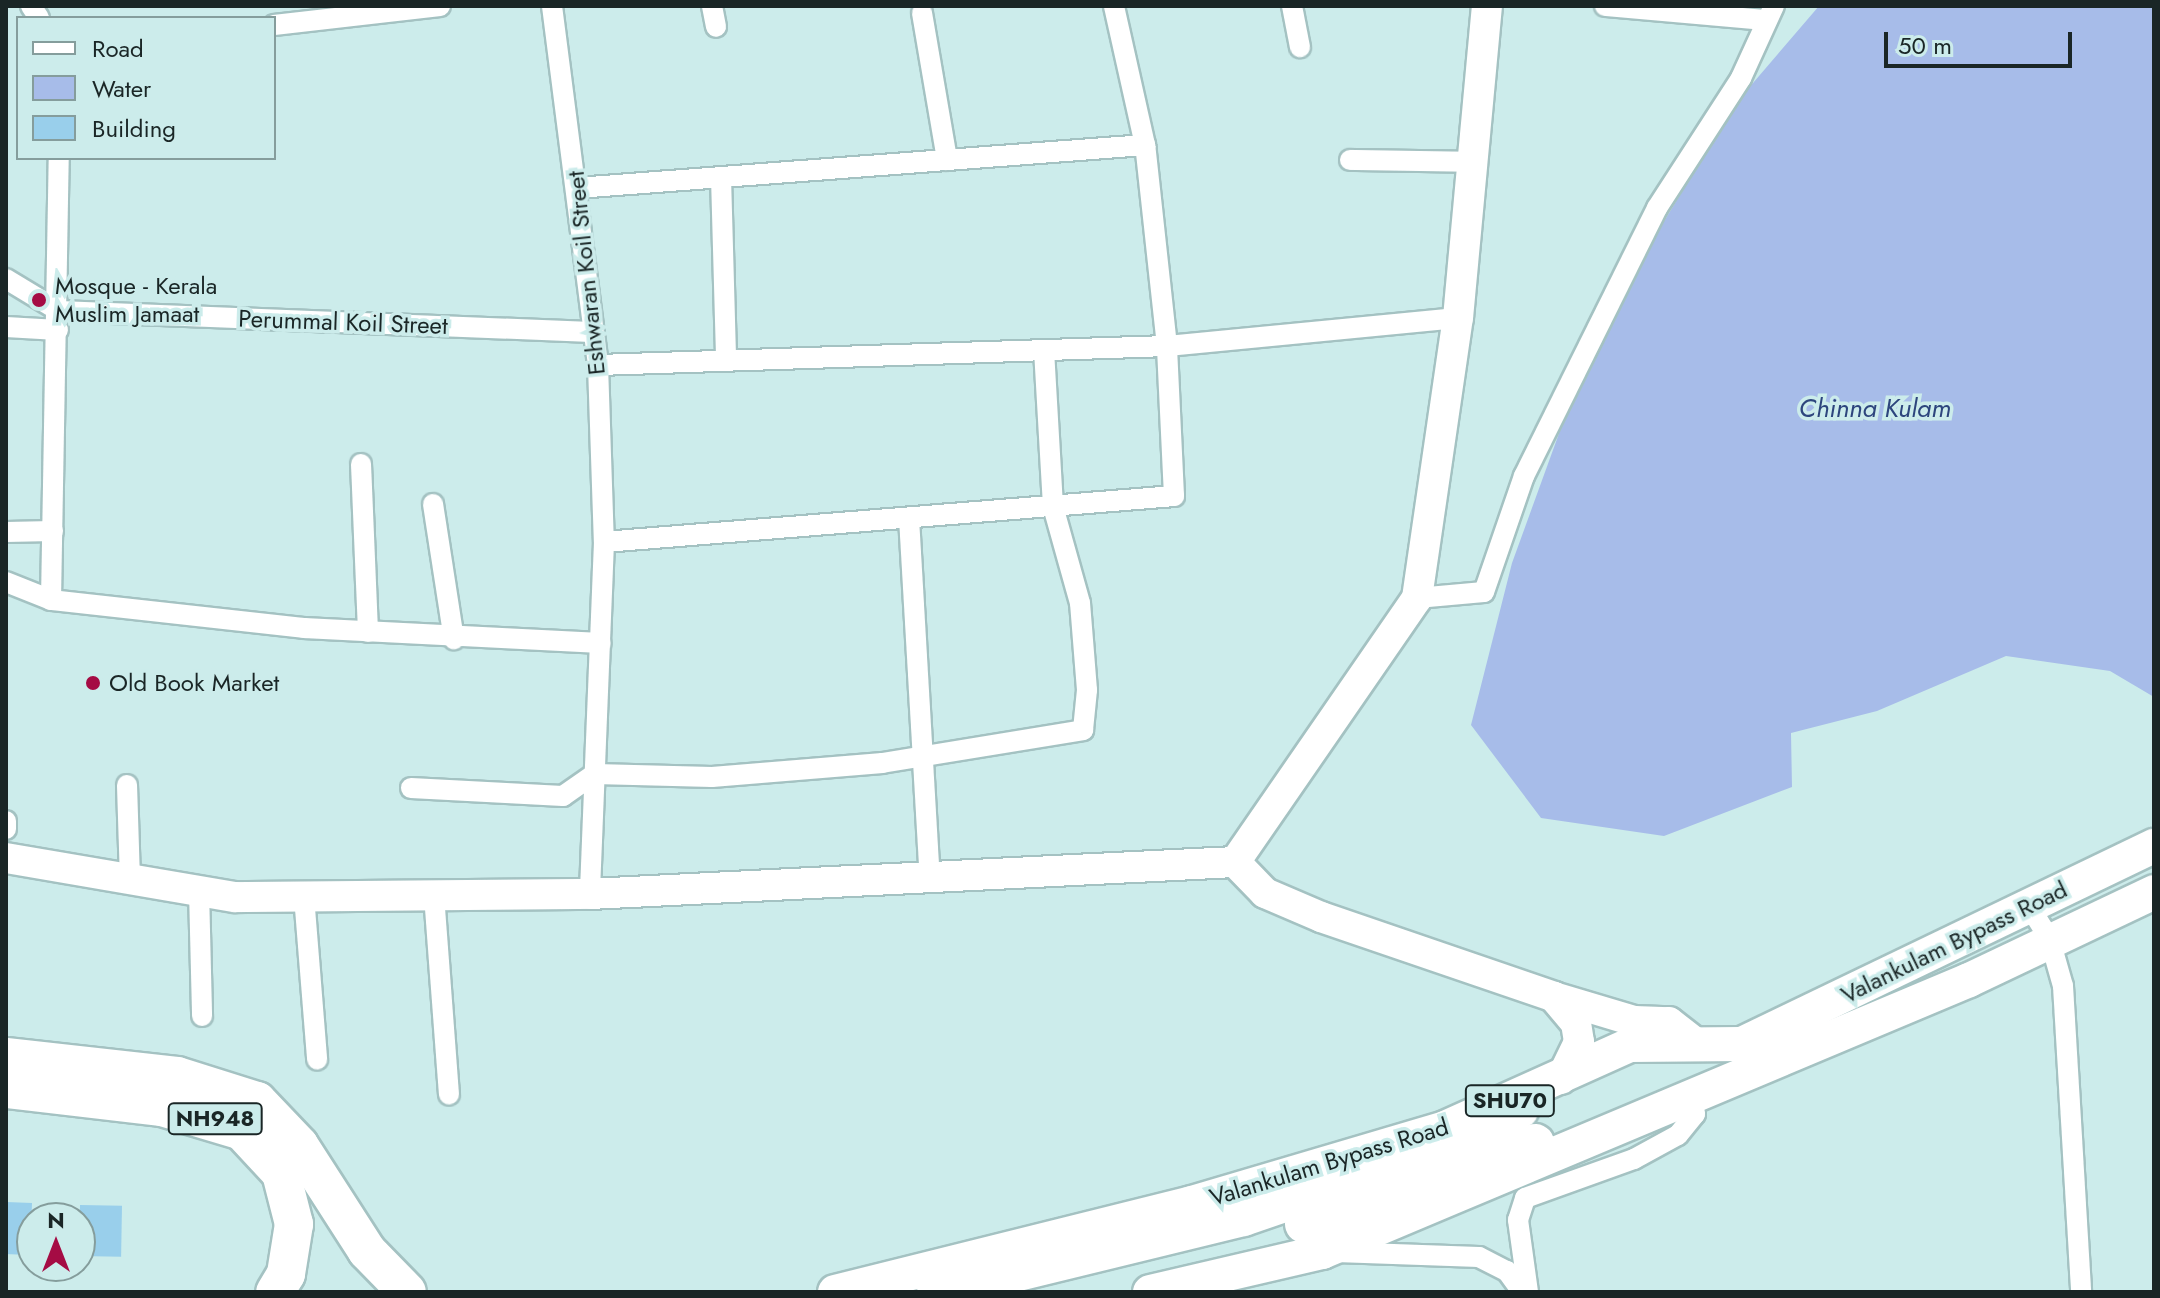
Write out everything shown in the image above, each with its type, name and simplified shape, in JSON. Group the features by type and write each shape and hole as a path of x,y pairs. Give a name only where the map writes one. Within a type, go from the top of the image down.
{"highway":[{"path":"6,1057 177,1076 257,1101 299,1145 357,1239 407,1292"},
{"name":"NH948","path":"6,1089 217,1119 242,1131 267,1154 285,1189 294,1224 286,1274 275,1292"},
{"path":"936,1292 1243,1217 1543,1115"},
{"path":"1040,1292 1247,1242 1543,1115"},
{"path":"285,1189 377,1292"}],"main road":[{"name":"Valankulam Bypass Road","path":"1150,1292 1322,1252 1543,1115 1595,1057 1630,1045 1742,1044 2154,846"},
{"name":"Valankulam Bypass Road","path":"835,1292 1206,1199 1445,1128 1692,1095 2154,892"},
{"path":"1706,1043 1732,1055 1733,1077"}],"street":[{"path":"276,25 440,6"},
{"name":"Eshwaran Koil Street","path":"552,6 598,365 604,542 590,894"},
{"path":"712,6 716,27"},
{"path":"604,542 1174,496 1167,346 1145,145 1114,6"},
{"path":"1292,6 1300,47"},
{"path":"1235,862 1417,598 1458,318 1487,6"},
{"path":"1417,598 1484,592 1531,461 1657,208 1741,78 1770,13 1605,6"},
{"path":"922,13 947,160"},
{"path":"577,188 1145,145"},
{"path":"51,600 59,160"},
{"path":"1350,160 1473,162"},
{"path":"721,177 726,361"},
{"name":"Perummal Koil Street","path":"6,279 58,320 592,332"},
{"path":"598,365 1167,346 1458,318"},
{"path":"6,327 58,320"},
{"path":"411,788 563,796 595,774 712,777 882,763 923,752 1083,730 1087,690 1080,603 1053,506 1044,350"},
{"path":"361,464 368,632"},
{"path":"433,504 454,638"},
{"path":"909,518 930,878"},
{"path":"6,532 53,531"},
{"path":"6,582 51,600 368,632 601,643"},
{"path":"127,785 130,879"},
{"path":"6,821 6,829"},
{"path":"6,858 199,890 304,896 590,894 1235,862 1265,893 1321,917 1554,997 1634,1021 1669,1022 1706,1043"},
{"path":"199,890 202,1016"},
{"path":"434,895 449,1094"},
{"path":"304,896 317,1059"},
{"path":"2029,906 2050,940 2063,986 2081,1292"},
{"path":"1543,1115 1579,1042 1576,1023 1554,997"},
{"path":"1525,1292 1518,1220 1525,1198 1634,1159 1678,1135 1695,1114 1692,1095"},
{"path":"1322,1252 1479,1257 1507,1271 1525,1292"}],"water":[{"name":"Chinna Kulam","path":"1819,6 2154,6 2154,697 2110,671 2006,656 1877,711 1791,733 1792,787 1664,836 1541,818 1471,725 1512,563 1594,337 1735,104"}],"building":[{"path":"6,1202 16,1202 16,1254 6,1254"},
{"path":"96,1205 122,1206 121,1257 96,1256"}],"place":[{"name":"Mosque - Kerala Muslim Jamaat","path":"39,300"},
{"name":"Old Book Market","path":"93,683"}]}
